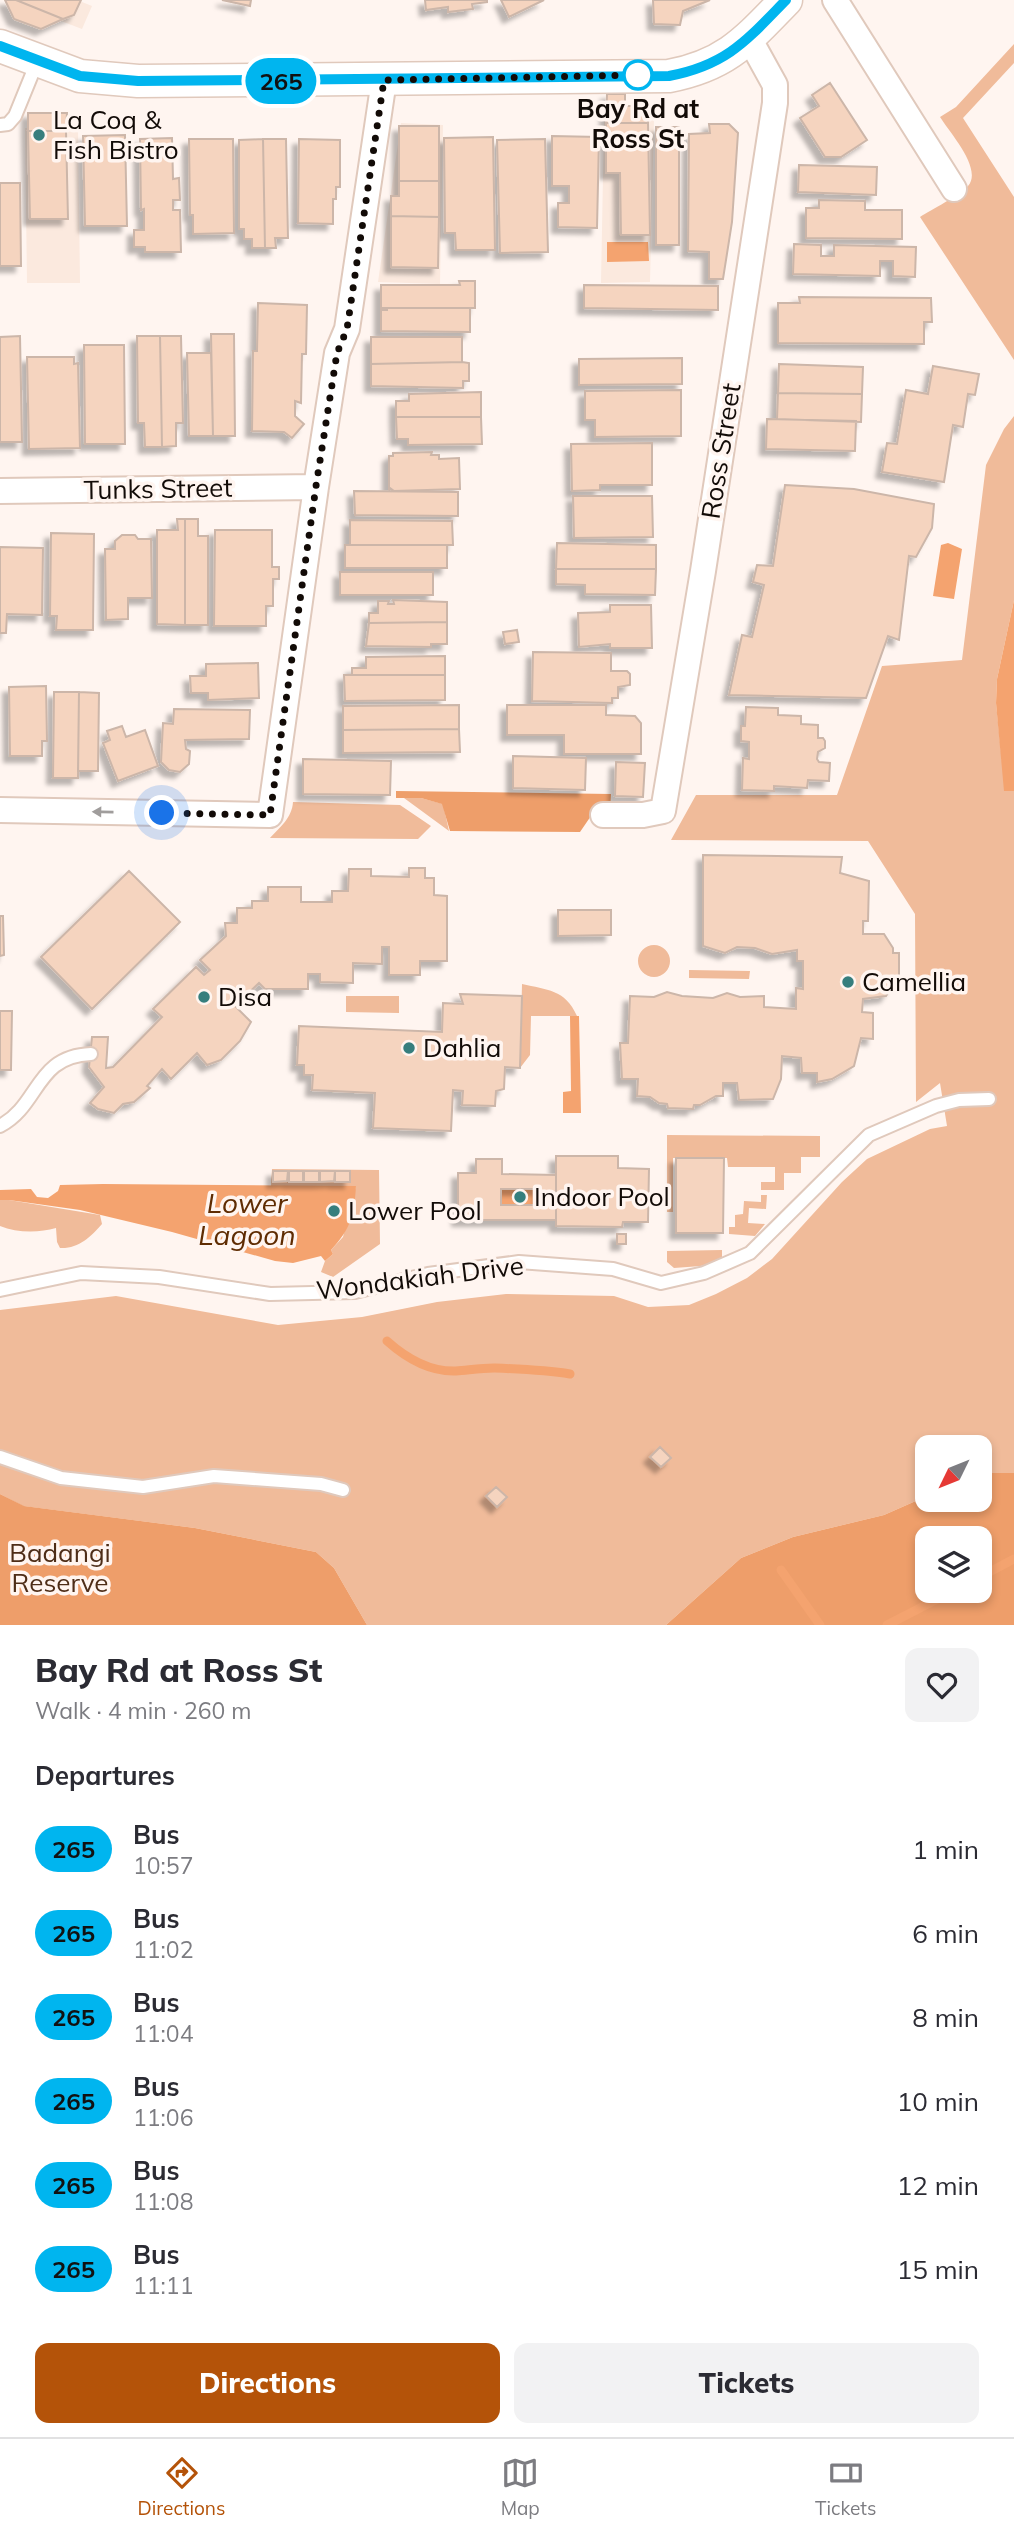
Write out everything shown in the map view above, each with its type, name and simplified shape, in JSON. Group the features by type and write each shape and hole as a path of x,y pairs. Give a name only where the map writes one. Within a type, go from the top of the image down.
{"street":[{"path":"0,46 80,76 125,81 669,76 691,72 714,63 749,37 786,0"},
{"path":"835,0 954,189"},
{"name":"Ross Street","path":"603,816 643,815 663,811 775,103 775,85 749,37"},
{"path":"0,810 270,815 316,486 337,353 347,329 384,80"},
{"name":"Tunks Street","path":"0,491 316,486"}],"lane":[{"path":"0,125 8,124 15,116 37,61"},
{"path":"0,1126 16,1114 56,1063 65,1057 90,1054"},
{"name":"Wondakiah Drive","path":"0,1290 81,1273 159,1277 270,1294 355,1292 428,1274 519,1262 613,1269 661,1283 704,1273 750,1253 869,1135 936,1106 959,1100 989,1099"},
{"path":"0,1457 61,1478 143,1487 214,1476 321,1484 343,1490"}],"shaded area":[{"path":"6,0 77,0 92,6 82,29"},
{"path":"1014,44 1014,63 963,118 1014,197 1014,360 920,217 959,194 972,179 968,161 940,117 956,107"},
{"path":"654,119 650,282 601,283 604,121"},
{"path":"401,123 443,125 440,284 378,282"},
{"path":"25,128 78,128 80,283 27,283"},
{"path":"1014,416 1014,600 997,679 996,703 1005,791 1014,791 1014,1473 992,1473 992,1435 915,1435 915,1501 884,1515 793,1537 741,1558 666,1625 367,1625 334,1568 316,1552 195,1528 23,1506 0,1494 0,1310 116,1296 278,1325 362,1317 437,1302 506,1294 614,1296 648,1307 689,1305 747,1278 772,1259 842,1182 867,1159 930,1129 947,1126 940,1083 916,1102 915,914 868,841 671,840 696,795 837,795 882,666 962,660 986,465 1004,429"},
{"path":"404,798 421,798 443,804 449,831"},
{"path":"293,802 400,805 431,826 418,839 270,838 288,818"},
{"path":"654,945 665,950 670,961 665,972 654,977 643,972 638,961 643,950"},
{"path":"689,970 750,971 749,979 689,978"},
{"path":"522,984 561,996 567,1000 577,1016 531,1016 530,1055 520,1068"},
{"path":"346,996 399,996 399,1013 346,1012"},
{"path":"667,1135 820,1136 820,1157 801,1157 801,1173 784,1173 784,1190 761,1190 761,1182 775,1182 775,1167 728,1167 727,1158 673,1158 673,1212 667,1212"},
{"path":"272,1169 379,1170 380,1244 333,1277 321,1272 325,1261 333,1254 331,1250 343,1237 356,1186 271,1186"},
{"path":"761,1195 767,1195 766,1209 749,1208 748,1223 765,1224 755,1236 729,1234 729,1227 735,1227 735,1215 743,1214 744,1201 761,1202"},
{"path":"0,1200 100,1215 102,1224 84,1241 60,1248 56,1228 28,1232 0,1226"},
{"path":"722,1250 722,1260 701,1266 674,1268 667,1262 667,1251"}],"green space":[{"path":"396,791 611,794 610,813 593,813 580,832 450,831 442,804 421,798 396,798"},
{"path":"992,1473 1014,1473 1014,1625 666,1625 741,1558 793,1537 884,1515 915,1501 915,1512 992,1512"},
{"name":"Badangi Reserve","path":"0,1494 24,1506 195,1528 316,1552 334,1568 367,1625 0,1625"}],"water":[{"path":"607,242 648,242 649,261 607,262"},
{"path":"948,543 962,549 954,599 933,596 941,545"},
{"path":"1014,600 1014,791 1004,791 996,703 997,679"},
{"path":"570,1016 579,1016 581,1113 563,1113 563,1092 571,1091"},
{"name":"Lower Lagoon","path":"60,1185 356,1186 350,1221 331,1250 333,1254 325,1261 321,1256 293,1263 275,1261 80,1210 0,1200 0,1190 31,1189 37,1197 48,1198 58,1191"},
{"name":"Indoor Pool","path":"501,1189 540,1189 540,1205 501,1205"}],"building":[{"path":"5,0 16,0 63,19 41,29 14,19"},
{"path":"16,0 81,0 74,15 63,19"},
{"path":"222,0 251,0 250,6"},
{"path":"425,0 487,2 472,4 473,9 448,12 448,7 426,10"},
{"path":"501,0 544,0 509,17"},
{"path":"653,0 710,0 683,11 680,25 654,24"},
{"path":"830,83 867,140 841,157 825,157 800,118 819,106 812,95"},
{"path":"607,94 625,94 625,106 649,106 648,123 606,123"},
{"path":"28,113 67,113 66,131 28,131"},
{"path":"606,123 648,123 650,235 621,235 620,173 606,173"},
{"path":"709,124 729,124 738,133 732,222 723,279 709,279 709,252 688,251 689,134 710,133"},
{"path":"399,126 439,126 439,181 399,181"},
{"path":"656,127 679,127 679,245 656,245"},
{"path":"28,131 66,131 68,219 30,219"},
{"path":"125,135 127,226 85,226 83,136"},
{"path":"552,136 599,137 597,228 558,227 558,203 569,203 569,186 552,186"},
{"path":"493,137 495,250 456,250 455,233 445,233 444,138"},
{"path":"172,138 173,179 179,178 180,200 173,200 173,210 180,210 181,252 145,252 145,247 134,247 134,230 144,230 144,209 141,210 140,139"},
{"path":"189,139 233,139 234,233 193,234 193,215 190,215"},
{"path":"263,139 265,248 252,248 252,239 244,239 244,229 239,229 239,140"},
{"path":"263,139 286,139 288,238 275,238 276,248 265,248"},
{"path":"299,139 340,140 340,187 336,187 336,199 333,199 333,224 298,223"},
{"path":"545,139 548,252 500,253 497,140"},
{"path":"799,165 877,167 876,195 798,192"},
{"path":"399,181 439,181 439,217 391,216 391,196 399,196"},
{"path":"0,183 20,183 21,266 0,266"},
{"path":"819,200 865,201 865,210 902,210 902,239 806,238 806,208 819,208"},
{"path":"391,216 439,217 438,268 391,267"},
{"path":"794,244 821,245 821,256 834,256 834,245 916,247 915,277 893,276 893,261 880,261 880,276 793,274"},
{"path":"459,281 475,281 475,308 381,308 381,285 460,285"},
{"path":"584,285 718,286 718,310 584,308"},
{"path":"799,297 931,298 932,322 924,322 924,344 778,343 778,303 800,303"},
{"path":"258,303 307,305 301,403 295,401 295,416 304,424 292,438 284,432 252,431 253,351 257,351"},
{"path":"470,308 470,332 381,331 381,310"},
{"path":"211,334 234,334 235,436 213,436"},
{"path":"20,336 22,442 0,442 0,337"},
{"path":"137,336 160,336 162,447 145,447 144,423 138,423"},
{"path":"160,336 181,336 183,423 176,423 176,446 162,447"},
{"path":"371,337 462,337 462,362 371,364"},
{"path":"84,345 124,345 125,444 85,444"},
{"path":"187,353 211,353 213,436 189,436"},
{"path":"27,357 74,357 74,364 78,363 80,448 29,449"},
{"path":"682,358 682,384 579,385 579,359"},
{"path":"469,363 469,381 463,381 463,388 371,386 371,364"},
{"path":"779,364 863,367 862,394 778,393"},
{"path":"933,366 979,374 975,395 968,394 963,427 953,425 944,482 882,472 887,443 897,444 906,390 928,394"},
{"path":"681,390 681,436 595,437 595,420 585,420 585,391"},
{"path":"481,392 481,417 396,417 396,401 409,401 409,394"},
{"path":"778,393 862,394 861,422 777,419"},
{"path":"396,417 481,417 482,444 408,445 408,439 397,439"},
{"path":"767,419 856,421 855,451 766,449"},
{"path":"652,443 652,485 600,485 600,490 572,491 571,444"},
{"path":"432,452 431,455 439,455 439,459 459,458 460,489 389,490 389,456 393,456 393,453"},
{"path":"785,485 854,489 934,504 932,528 916,557 909,556 899,640 888,636 866,698 729,695 742,635 752,637 764,585 753,582 757,565 773,566"},
{"path":"354,491 458,492 458,516 355,515"},
{"path":"573,496 652,496 653,537 574,538"},
{"path":"177,519 185,519 185,625 157,624 157,530 178,530"},
{"path":"185,519 198,519 198,536 208,536 208,625 185,625"},
{"path":"350,520 452,521 453,545 350,545"},
{"path":"215,530 272,530 272,567 279,567 279,579 273,579 273,606 266,606 266,626 214,626"},
{"path":"51,533 94,534 93,630 56,630 57,616 50,616"},
{"path":"122,535 151,539 152,598 128,598 128,619 106,620 105,549 115,549 115,541"},
{"path":"557,543 656,545 656,569 556,569"},
{"path":"345,545 447,545 447,568 345,568"},
{"path":"0,547 43,548 42,615 7,614 6,633 0,633"},
{"path":"556,569 656,569 655,595 585,594 585,585 556,584"},
{"path":"340,572 433,572 433,595 340,595"},
{"path":"393,600 447,602 447,622 369,623 369,613 378,613 378,601 394,604"},
{"path":"610,605 651,605 652,648 610,648 610,644 579,647 578,613 610,612"},
{"path":"447,622 447,644 431,644 431,647 366,646 369,623"},
{"path":"517,630 519,642 505,644 503,632"},
{"path":"533,652 611,653 611,671 627,671 630,674 630,685 618,687 618,698 612,698 612,703 532,701"},
{"path":"445,656 445,675 352,675 352,668 366,668 366,657"},
{"path":"258,663 259,698 208,700 208,693 191,693 190,676 206,676 206,664"},
{"path":"344,675 445,675 445,700 345,701"},
{"path":"46,686 47,741 42,741 42,756 10,756 9,687"},
{"path":"54,692 79,692 78,778 53,778"},
{"path":"79,692 99,693 98,771 78,771"},
{"path":"459,705 459,729 343,730 343,706"},
{"path":"507,705 606,705 606,715 635,716 641,723 641,754 564,754 564,735 507,735"},
{"path":"746,707 778,708 778,715 801,716 801,724 818,725 818,738 823,738 825,748 818,752 817,759 819,762 830,763 829,781 808,780 807,788 774,786 774,791 742,790 743,758 749,759 749,742 741,741 741,726 745,726"},
{"path":"174,709 250,710 249,739 185,740 186,749 190,751 189,764 180,772 169,770 161,762 163,723 173,724"},
{"path":"122,726 126,737 145,730 158,766 118,781 103,743 110,740 107,731"},
{"path":"459,729 460,752 343,753 343,730"},
{"path":"513,756 586,758 585,790 513,788"},
{"path":"303,759 391,761 390,795 303,794"},
{"path":"616,762 645,763 643,797 615,796"},
{"name":"Camellia","path":"703,855 842,857 840,873 869,881 868,921 863,921 863,934 884,934 893,948 893,953 899,953 899,980 894,979 886,996 863,999 862,1012 873,1013 873,1039 861,1038 854,1066 832,1079 817,1082 817,1073 802,1073 801,1058 782,1056 781,1079 773,1099 739,1100 737,1083 723,1083 723,1096 694,1105 693,1109 668,1108 667,1104 659,1103 650,1097 637,1096 638,1079 622,1079 620,1043 628,1043 630,996 654,997 667,992 713,998 727,993 740,997 764,996 764,1007 796,1009 796,988 803,989 803,961 797,961 797,950 772,954 755,948 737,947 725,953 703,946"},
{"name":"Disa","path":"409,868 425,868 425,878 434,878 434,895 447,896 447,961 420,961 420,975 389,975 389,947 382,947 382,964 353,963 353,983 320,982 320,974 308,974 308,989 265,989 259,983 235,1006 251,1022 240,1041 221,1060 207,1065 197,1053 171,1079 162,1069 147,1086 150,1088 134,1102 123,1104 114,1113 98,1109 90,1103 104,1087 89,1067 92,1037 108,1037 106,1068 113,1067 162,1017 153,1009 196,967 204,975 210,970 200,960 226,936 225,923 237,923 237,908 252,908 252,901 268,901 268,887 301,887 301,902 332,902 332,891 348,891 349,869 371,869 371,876 409,877"},
{"name":"Disa","path":"129,871 180,922 92,1009 41,957"},
{"path":"558,910 611,910 611,935 558,936"},
{"path":"0,916 3,916 4,955 0,956"},
{"name":"Dahlia","path":"460,994 522,996 520,1068 505,1067 504,1089 496,1091 495,1106 462,1105 463,1091 453,1090 451,1131 373,1128 375,1093 312,1090 313,1075 304,1075 304,1065 297,1065 299,1026 442,1032 443,1003 463,1004"},
{"path":"0,1011 12,1011 11,1070 0,1070"},
{"path":"556,1156 618,1156 618,1168 649,1169 648,1222 623,1222 622,1227 556,1226"},
{"path":"676,1158 724,1158 723,1233 676,1233"},
{"path":"476,1159 502,1159 502,1174 556,1175 556,1220 458,1220 458,1173 476,1173","holes":["501,1189 540,1189 540,1205 501,1205"]},
{"path":"273,1171 288,1171 287,1181 273,1182"},
{"path":"289,1171 303,1171 303,1182 289,1182"},
{"path":"304,1171 319,1171 319,1182 304,1182"},
{"path":"320,1171 335,1171 334,1181 320,1182"},
{"path":"335,1171 350,1171 350,1182 335,1182"},
{"path":"617,1234 626,1234 626,1244 617,1244"},
{"path":"660,1447 671,1458 661,1467 650,1457"},
{"path":"496,1487 507,1497 497,1507 486,1496"}],"waterway":[{"path":"387,1341 410,1358 446,1371 494,1368 570,1374"},
{"path":"992,1571 1014,1559"},
{"path":"781,1570 820,1625"},
{"path":"887,1625 930,1603"}],"bus line":[{"name":"265","path":"0,46 80,76 111,80 669,76 691,72 732,52 786,0"}],"place":[{"name":"Bay Rd at Ross St","path":"638,75"},
{"name":"La Coq & Fish Bistro","path":"39,135"},
{"name":"Camellia","path":"848,982"},
{"name":"Disa","path":"204,997"},
{"name":"Dahlia","path":"409,1048"},
{"name":"Indoor Pool","path":"520,1197"},
{"name":"Lower Pool","path":"334,1211"}],"route":[{"path":"162,813 270,815 316,486 337,353 347,329 384,80 643,75 638,75"}]}
